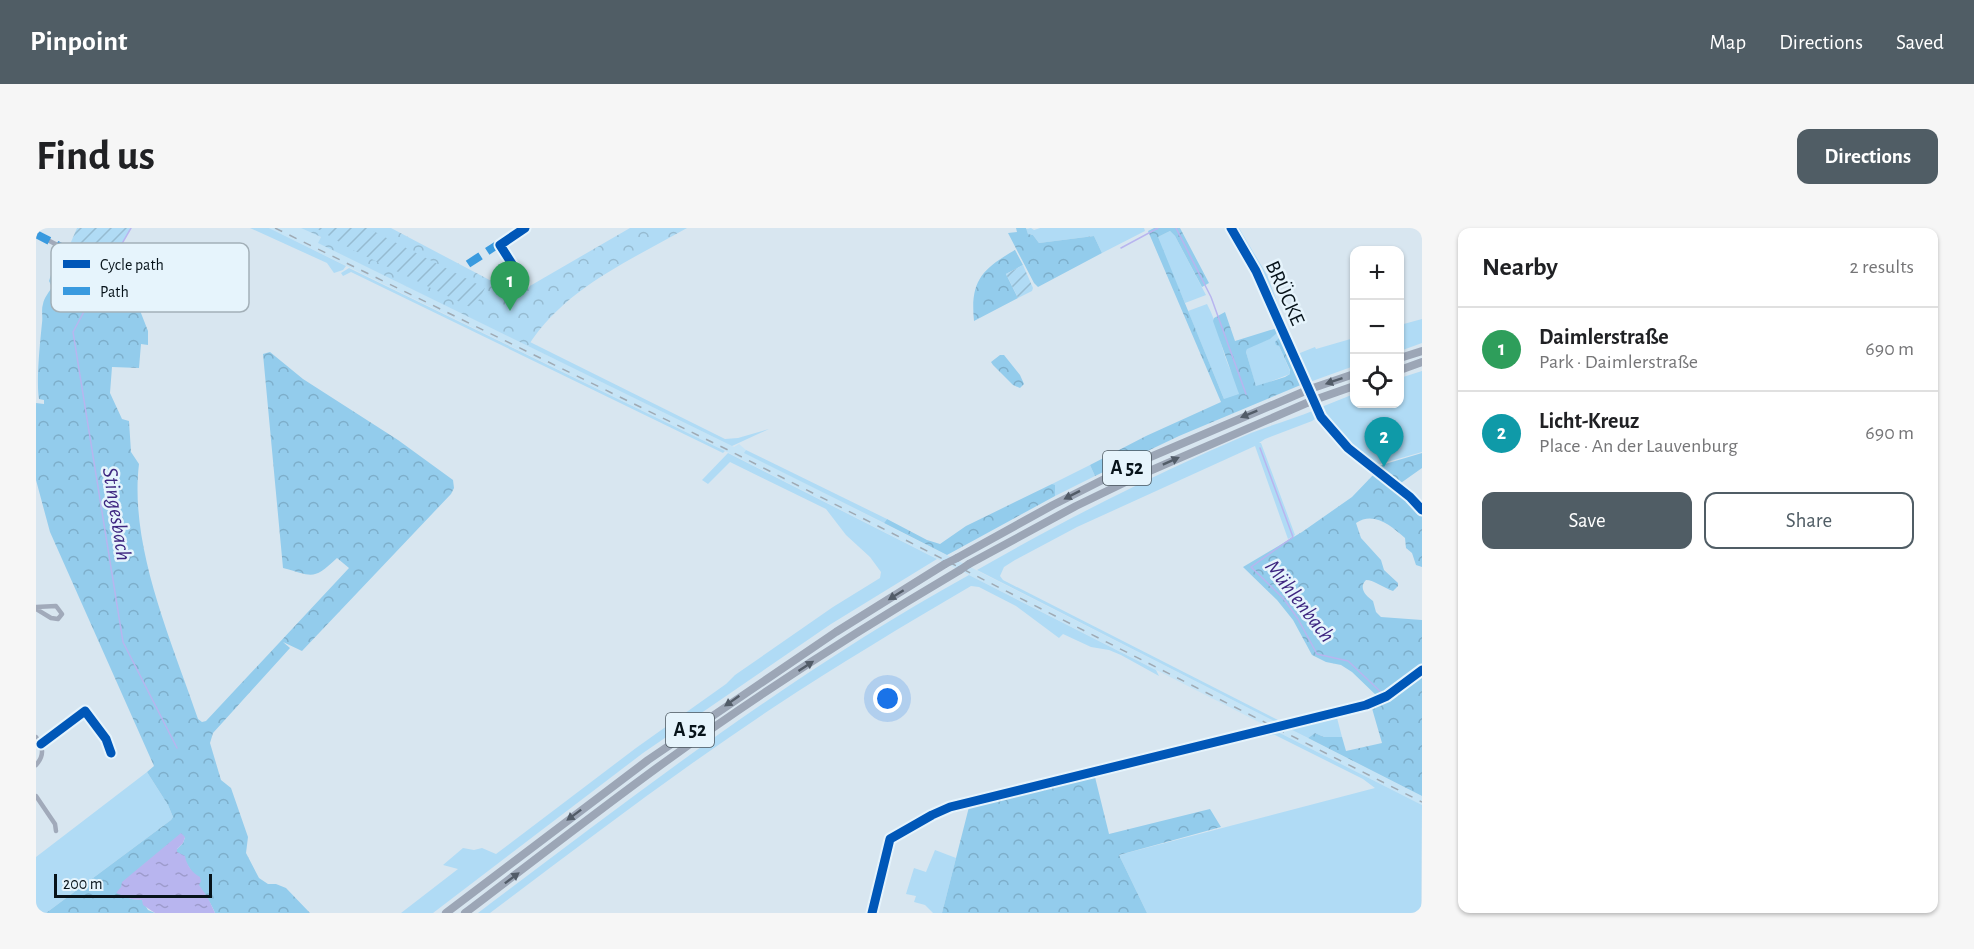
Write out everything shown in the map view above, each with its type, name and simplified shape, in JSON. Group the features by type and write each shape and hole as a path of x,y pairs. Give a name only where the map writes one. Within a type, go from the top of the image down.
{"highway":[{"path":"1404,357 1422,351"},
{"path":"1404,369 1422,362"},
{"name":"A 52","path":"446,913 648,760 836,632 945,564 1134,464 1303,392 1350,375"},
{"name":"A 52","path":"465,913 655,769 757,698 883,616 969,564 1076,506 1138,476 1350,387"}],"street":[{"path":"524,283 500,245 525,228"},
{"name":"BRÜCKE","path":"1232,228 1253,265 1315,406 1329,428 1348,448 1410,497 1422,510"},
{"path":"36,234 53,243"},
{"path":"56,606 62,614 54,620 36,608 56,606"},
{"path":"41,744 86,711 106,739 111,753"},
{"path":"36,737 43,753 36,765"},
{"path":"36,796 55,824 56,831"}],"shaded area":[{"path":"269,228 302,228 321,237 319,243 734,447 739,444 746,450 745,453 1422,796 1422,805 725,451"}],"green space":[{"path":"77,228 131,228 122,243 71,243"},
{"path":"250,228 269,228 346,266 343,270 334,273 327,263"},
{"path":"301,228 391,228 516,294 630,228 687,228 621,265 579,292 543,326 528,346 318,243 321,237"},
{"path":"316,228 367,228 485,288 474,309 351,249"},
{"path":"1016,228 1026,228 1028,234 1033,235 1039,243 1094,236 1102,253 1038,287 1008,233 1017,232"},
{"path":"1040,228 1144,228 1145,231 1102,253 1094,236 1039,243 1033,235 1028,234 1026,229 1034,230"},
{"path":"1154,228 1180,228 1209,283 1202,287 1175,236 1170,231 1158,237 1224,399 1239,394 1213,321 1225,312 1235,341 1277,328 1277,333 1270,339 1247,349 1256,386 1290,374 1279,346 1275,342 1281,336 1303,384 1179,436 1095,476 1090,465 1146,436 1221,402 1148,231"},
{"path":"1234,228 1239,228 1267,275 1294,346 1289,342 1257,268"},
{"path":"1170,231 1175,236 1206,295 1185,303 1158,241 1158,237"},
{"path":"1015,250 1023,265 1006,274 1018,298 974,321 974,296 981,278 994,263"},
{"path":"1023,265 1033,288 1032,291 1018,298 1006,274"},
{"path":"349,268 725,451 723,453 351,272 343,276 341,273"},
{"path":"51,289 51,312 141,312 148,331 148,345 141,344 139,368 112,367 110,393 122,419 129,421 131,452 139,464 140,528 155,594 198,719 202,722 206,721 349,568 337,558 323,570 312,575 283,568 263,354 270,352 303,379 398,440 453,480 454,488 451,494 302,651 283,642 290,648 213,733 210,743 221,780 231,788 248,837 246,853 259,878 268,884 286,888 310,913 215,913 189,867 177,852 185,837 128,897 142,900 148,910 155,913 46,913 173,817 147,772 154,766 50,532 36,480 36,403 44,404 44,400 39,399 38,382 44,300"},
{"path":"1207,304 1236,382 1239,394 1232,398 1224,399 1188,311"},
{"path":"1422,319 1422,343 1404,350 1404,324"},
{"path":"1278,327 1281,336 1279,346 1290,374 1256,387 1246,352 1247,348 1274,336"},
{"path":"1350,339 1350,367 1307,383 1295,355 1315,347 1316,349"},
{"path":"530,342 725,439 738,438 769,429 732,446 528,346"},
{"path":"1000,355 1004,355 1020,375 1024,384 1020,388 1013,385 991,362"},
{"path":"1422,371 1422,452 1373,466 1337,432 1319,408 1350,396 1350,408 1404,408 1404,377"},
{"path":"1315,410 1318,417 1312,421 1259,443 1261,443 1295,535 1288,539 1255,446 1077,527 1004,567 1000,576 1003,580 1282,722 1278,723 977,570 1077,515 1181,464 1251,433"},
{"path":"746,450 887,519 884,523 744,453"},
{"path":"728,453 937,559 831,624 643,753 433,913 401,913 458,869 443,865 463,848 474,850 482,848 496,854 636,748 726,684 735,675 833,607 880,578 881,572 870,557 846,535 826,509 730,462 708,484 702,480"},
{"path":"1422,453 1422,468 1398,485 1375,467"},
{"path":"1090,465 1095,476 1055,496 1055,486 1052,484"},
{"path":"1375,473 1410,500 1422,513 1422,567 1416,565 1412,553 1406,548 1405,538 1388,525 1376,519 1356,523 1361,538 1381,560 1384,570 1398,583 1393,591 1366,580 1363,589 1373,601 1376,612 1381,617 1422,620 1422,669 1399,687 1379,698 1352,672 1341,665 1326,662 1312,655 1293,620 1277,600 1243,567 1302,532 1352,497"},
{"path":"1052,484 1055,485 1055,496 947,555 884,523 887,519 927,540 940,544 966,526"},
{"path":"969,575 1156,670 1159,676 1109,650 1091,647 1063,634 1059,638 1016,606 979,587 971,586 871,645 774,707 666,782 490,913 478,913 657,779 779,692 904,612"},
{"path":"1422,672 1422,796 1308,738 1315,733 1324,737 1342,737 1346,751 1382,743 1371,705 1387,697"},
{"path":"1336,714 1342,737 1324,737 1315,733 1308,738 1284,726 1290,724 1294,728 1298,722"},
{"path":"1272,729 1422,805 1421,913 1147,913 1119,855 1375,788 1363,779 1275,735 1260,736 1176,754 1178,751"},
{"path":"147,772 168,805 173,817 171,820 46,913 36,913 36,857"},
{"path":"1090,773 1095,777 1109,834 1210,809 1221,827 1119,855 1147,913 942,913 970,803"},
{"path":"935,850 956,858 942,913 933,913 925,905 914,902 916,896 906,894 914,868 926,872"}],"water":[{"path":"181,833 185,837 177,852 185,856 190,868 200,877 199,885 215,913 155,913 143,905 142,900 131,899 116,893 122,882"}],"waterway":[{"name":"Stingesbach","path":"122,243 131,228"},
{"name":"Mühlenbach","path":"1121,248 1158,228"},
{"name":"Mühlenbach","path":"1176,228 1211,297 1246,394"},
{"name":"Stingesbach","path":"84,312 73,332 123,642 177,748"},
{"name":"Mühlenbach","path":"1260,448 1293,537 1251,567 1284,599 1317,654 1348,661 1383,694"}],"railway":[{"path":"275,228 728,450 1422,802"}],"marked path":[{"path":"36,234 53,243"},
{"path":"468,264 500,245"}],"cycle path":[{"path":"524,283 500,245 525,228"},
{"path":"1231,228 1256,271 1321,417 1348,448 1410,497 1422,510"},
{"path":"872,913 890,839 950,807 1366,705 1387,696 1422,670"},
{"path":"41,744 85,711 106,739 111,753"}],"place":[{"name":"Daimlerstraße","path":"510,311"},
{"name":"Licht-Kreuz","path":"1384,467"}]}
